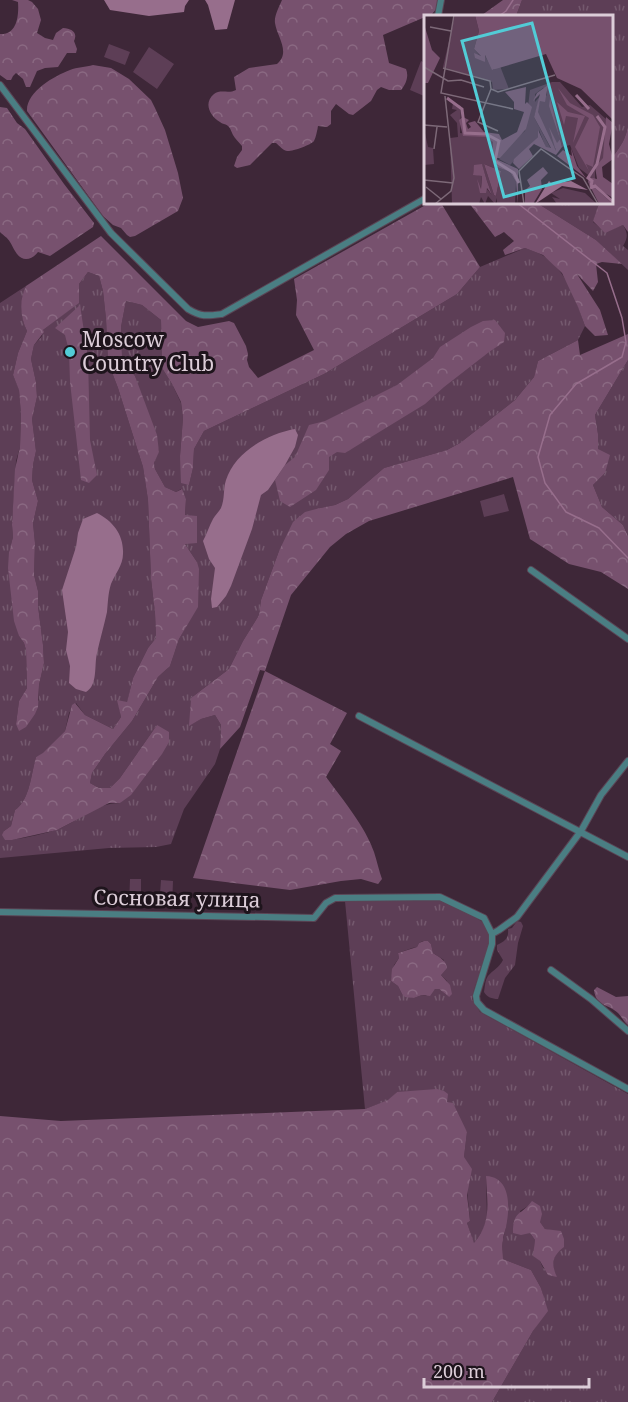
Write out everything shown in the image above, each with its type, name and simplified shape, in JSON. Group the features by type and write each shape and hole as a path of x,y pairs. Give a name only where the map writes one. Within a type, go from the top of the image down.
{"street":[{"path":"438,15 441,0"},
{"path":"0,85 111,233 188,309 206,316 222,314 424,199"},
{"path":"531,570 628,639"},
{"path":"359,716 628,856"},
{"path":"628,761 601,795 581,831 516,917 492,934 492,944 476,996 477,1002 484,1010 628,1089"},
{"name":"Сосновая улица","path":"0,912 314,918 326,903 335,898 440,897 484,918 492,934"},
{"path":"551,970 591,999 628,1031"}],"green space":[{"path":"12,0 32,2 38,9 41,20 37,33 45,38 53,40 56,33 63,28 75,33 76,53 67,53 58,67 37,71 30,87 26,87 23,79 16,73 11,80 0,75 0,34 13,28 18,13 18,2"},
{"path":"282,0 438,0 438,7 432,14 424,15 424,17 383,35 389,63 406,69 406,80 401,90 381,87 371,101 353,115 336,104 331,111 331,124 327,127 318,126 312,143 287,151 276,143 272,143 250,165 237,168 234,166 242,146 228,126 213,116 209,109 209,101 216,93 236,90 234,77 249,68 277,64 281,59 283,49 276,28 277,12"},
{"path":"503,0 522,0 516,15 482,15"},
{"path":"522,0 628,0 628,126 623,142 614,155 613,174 613,15 516,15"},
{"path":"109,44 130,52 125,65 104,57"},
{"path":"149,47 174,64 157,89 133,72"},
{"path":"421,61 424,62 424,96 410,90"},
{"path":"93,65 111,68 129,79 151,100 165,130 178,173 183,198 178,211 135,236 130,237 103,216 27,111 31,97 49,81 73,69"},
{"path":"0,107 7,108 17,123 25,129 94,223 93,227 50,256 38,252 29,259 23,259 17,255 9,241 0,232"},
{"path":"628,126 628,232 623,225 605,233 593,221 600,204 613,204 614,155"},
{"path":"427,204 442,204 480,267 457,294 324,374 204,431 194,449 189,485 181,483 180,456 183,418 181,402 162,368 161,320 142,305 126,301 121,327 122,356 135,376 157,435 159,452 154,463 155,469 165,487 176,492 182,489 186,499 185,515 197,516 197,543 185,544 199,569 198,607 179,639 170,666 158,677 132,721 92,773 90,783 99,788 110,788 120,778 157,725 169,732 169,742 131,795 120,803 109,803 57,830 5,840 2,835 11,826 15,810 24,800 36,757 65,731 72,705 75,703 85,715 113,729 121,717 117,700 127,702 133,678 148,648 156,638 148,500 143,467 108,362 106,319 99,276 88,272 79,284 79,303 43,330 44,332 34,345 31,359 37,397 32,419 36,451 32,480 38,501 33,523 34,575 38,591 44,663 39,685 38,707 26,727 19,731 16,724 19,701 27,688 26,650 14,621 8,568 13,537 15,469 20,447 21,415 19,390 13,375 18,353 27,331 21,308 26,286 101,236 186,321 198,327 229,321 234,323 246,346 249,367 258,378 314,350 296,315 297,300 294,279"},
{"path":"470,204 539,204 596,240 622,264 602,262 596,264 598,282 593,291 577,274 600,310 608,335 595,336 585,326 562,273 543,255 525,248 505,255 503,250 514,241 504,232 495,237"},
{"path":"539,204 600,204 593,222 605,232 623,225 627,233 623,246 628,250 628,270 596,240"},
{"name":"Moscow Country Club","path":"525,248 550,261 570,287 585,326 578,340 538,361 534,377 515,400 460,443 447,450 384,468 348,499 320,508 279,551 261,600 259,615 229,669 191,698 190,725 215,715 221,725 220,749 215,764 184,809 171,844 0,858 0,303 26,286 22,308 27,331 18,353 13,375 19,389 21,415 20,447 16,461 13,537 9,552 19,636 26,650 27,688 19,701 16,724 39,700 39,685 44,663 38,591 34,575 33,523 38,501 32,480 36,451 32,419 37,397 31,359 34,345 42,336 43,330 78,303 79,284 88,272 99,276 106,319 108,362 143,467 148,500 156,638 148,648 133,678 127,703 118,701 121,717 113,729 85,715 76,703 69,713 65,731 43,754 36,757 27,793 15,810 11,826 4,831 5,840 56,830 95,809 120,803 157,725 120,778 110,788 99,788 90,783 92,773 132,721 158,677 170,666 179,639 187,625 197,562 185,544 196,516 185,516 186,499 181,489 176,492 165,487 155,469 154,463 159,451 135,376 122,356 121,327 126,301 142,305 161,320 162,368 181,403 183,418 180,456 189,485 194,449 204,431 324,374 457,294 480,267"},
{"path":"80,305 88,358 90,440 97,475 89,483 81,480 70,382 69,351 65,335 55,328"},
{"path":"495,320 505,333 504,342 425,404 345,453 337,452 329,457 329,470 316,490 290,507 280,501 275,480 285,465 295,457 309,425 325,421 397,385 433,358 440,347 483,321"},
{"path":"628,334 628,360 595,415 598,449 610,455 605,473 593,485 602,507 623,525 628,536 628,589 601,572 569,564 530,539 513,477 369,521 346,534 330,547 291,595 265,671 260,670 240,727 220,749 221,725 215,715 189,726 191,698 229,669 259,615 261,600 279,551 293,522 305,512 335,505 348,499 384,468 447,450 460,443 515,400 534,377 538,361 578,340 580,355"},
{"path":"628,360 628,536 623,525 602,507 593,485 605,473 598,449 595,415"},
{"path":"504,494 509,511 484,517 480,501"},
{"path":"265,671 347,713 330,744 341,751 326,777 353,813 370,842 382,879 378,884 361,879 290,890 193,878"},
{"path":"130,879 141,879 141,906 129,905"},
{"path":"161,880 173,881 172,908 159,908"},
{"path":"439,900 481,921 487,928 489,936 488,947 472,999 480,1012 628,1094 628,1402 492,1402 547,1310 541,1288 531,1270 503,1259 503,1239 507,1223 486,1177 487,1219 474,1244 467,1223 470,1221 464,1157 467,1132 447,1102 416,1092 397,1092 389,1100 365,1109 345,901","holes":["423,941 428,941 433,953 444,960 441,975 447,981 449,997 439,989 435,989 426,996 414,998 402,994 398,986 391,981 394,965 399,958 398,953 417,947","528,1206 545,1229 553,1231 557,1252 553,1264 556,1276 543,1268 534,1256 535,1240 520,1211"]},
{"path":"517,921 523,926 515,965 505,978 498,999 492,998 484,992 487,978 503,960 497,950 497,945 506,939 508,929 512,928"},
{"path":"424,941 431,944 433,953 446,965 447,968 441,975 450,985 452,994 449,997 439,989 435,989 430,996 405,997 398,986 391,981 392,969 399,958 398,953 417,947"},
{"path":"597,987 616,997 628,996 628,1025 618,1013 597,999 594,990"},
{"path":"437,1089 448,1094 447,1102 453,1103 467,1132 464,1157 472,1169 467,1195 470,1221 467,1223 474,1243 486,1220 486,1176 494,1177 504,1186 508,1199 503,1259 531,1270 541,1288 548,1311 533,1331 492,1402 0,1402 0,1116 61,1121 365,1109 388,1100 397,1092"},
{"path":"532,1201 540,1206 542,1214 540,1222 545,1229 561,1231 564,1239 564,1247 554,1260 557,1277 548,1275 540,1261 533,1256 535,1240 530,1233 521,1235 513,1233 514,1220"}],"shaded area":[{"path":"104,0 189,0 184,12 149,16 110,10"},
{"path":"205,0 235,0 227,29 215,30"},
{"path":"295,429 298,435 295,447 268,490 261,495 252,529 231,586 217,607 212,608 215,568 209,559 203,541 221,508 225,483 230,470 253,446 274,435"},
{"path":"97,513 116,529 122,541 123,558 110,587 94,680 86,692 76,689 69,683 70,666 66,650 68,632 62,590 83,519"}],"waterway":[{"path":"500,15 513,0"},
{"path":"519,204 607,273 622,318 626,342 622,357 576,384 550,415 538,457 545,483 566,512 599,528 628,558"}],"place":[{"name":"Moscow Country Club","path":"70,352"}]}
